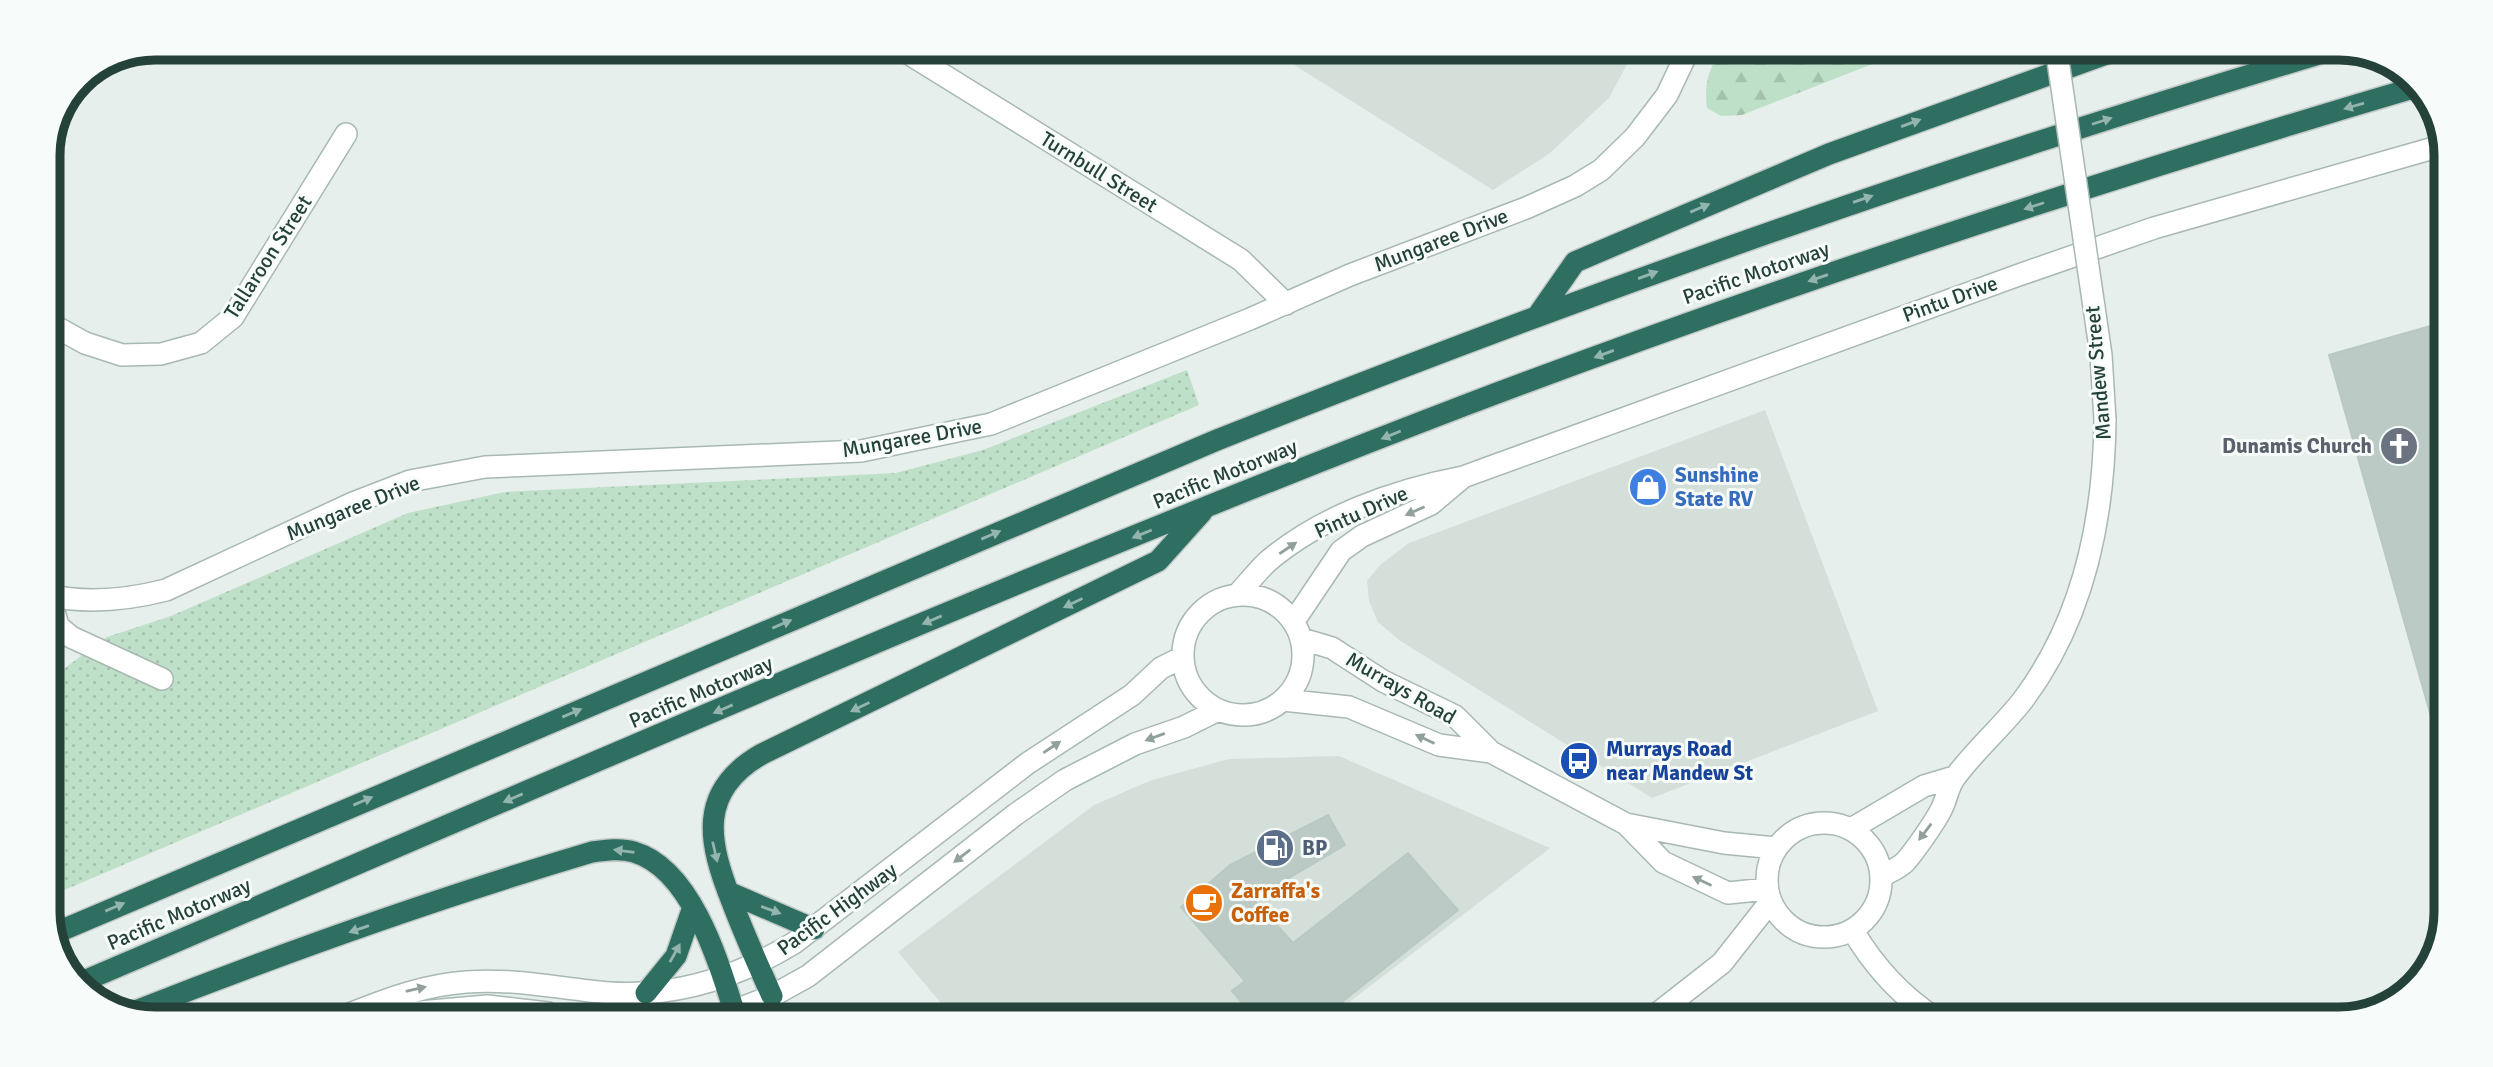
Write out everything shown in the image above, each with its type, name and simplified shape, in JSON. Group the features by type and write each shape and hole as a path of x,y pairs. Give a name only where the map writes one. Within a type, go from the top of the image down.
{"highway":[{"path":"1538,315 1575,262 1829,154 2089,60"},
{"name":"Pacific Motorway","path":"61,931 1217,440 1538,315 1728,245 1930,177 2300,60"},
{"name":"Pacific Motorway","path":"88,980 947,614 1206,508 1602,354 1885,254 2259,134 2408,90"},
{"path":"772,996 715,854 712,830 720,795 740,768 762,754 1158,561 1206,508"},
{"path":"147,1007 280,956 592,852 624,850 648,858 677,883 692,907 723,977 729,1007"},
{"path":"728,892 814,929"},
{"path":"646,993 676,956 692,907"}],"street":[{"name":"Turnbull Street","path":"919,60 1241,260 1286,304"},
{"name":"Mungaree Drive","path":"60,596 132,599 166,590 376,494 410,481 485,467 861,451 991,424 1363,270 1546,200 1588,179 1614,160 1647,123 1667,95 1684,60"},
{"name":"Mandew Street","path":"1882,876 1904,863 1941,810 1954,777 2024,698 2040,675 2073,606 2097,525 2104,472 2105,420 2101,355 2058,60"},
{"name":"Tallaroon Street","path":"60,329 85,343 122,355 161,354 201,343 233,317 346,134"},
{"name":"Pintu Drive","path":"1238,594 1267,562 1345,514 1423,484 1463,477 2154,228 2433,148"},
{"name":"Pintu Drive","path":"1298,630 1341,551 1362,536 1431,504 1463,477"},
{"path":"1238,594 1269,600 1298,630 1301,672 1283,700 1252,715 1235,715 1218,710 1193,688 1183,657 1185,639 1192,622 1205,608 1220,599 1238,594"},
{"path":"60,628 71,637 162,678"},
{"name":"Murrays Road","path":"1298,630 1383,681 1455,716 1491,752 1626,824 1724,843 1776,848"},
{"name":"Pacific Highway","path":"367,1007 407,991 465,982 523,982 611,993 646,993 682,988 723,977 757,963 814,929 1028,763 1132,695 1161,668 1183,657"},
{"name":"Murrays Road","path":"1283,700 1349,707 1439,745 1491,752"},
{"name":"Pacific Highway","path":"745,1007 808,976 1016,814 1065,780 1135,744 1184,727 1218,710"},
{"path":"1851,829 1924,786 1954,777"},
{"path":"1818,823 1851,829 1867,841 1877,857 1882,876 1875,907 1853,931 1835,938 1815,938 1788,925 1769,895 1767,874 1776,848 1788,836 1818,823"},
{"name":"Murrays Road","path":"1626,824 1663,862 1699,880 1728,893 1769,895"},
{"path":"1666,1007 1722,963 1769,895"},
{"path":"1853,931 1896,988 1921,1007"},
{"path":"476,1007 496,1007"}],"shaded area":[{"path":"1286,60 1629,60 1609,98 1550,153 1493,190"},
{"path":"1765,410 1878,711 1652,798 1399,640 1378,622 1369,601 1367,581 1380,565 1409,543"},
{"path":"1339,756 1550,848 1343,1007 944,1007 898,952 1094,805 1152,780 1229,759"}],"green space":[{"path":"1715,60 1882,60 1742,115 1721,116 1707,108 1706,93"},
{"path":"1187,370 1199,405 60,892 60,678 65,668 107,637 171,616 408,513 505,492 896,473 983,450"}],"building":[{"name":"Dunamis Church","path":"2433,325 2434,726 2329,355"},
{"path":"1328,815 1345,845 1253,899 1293,943 1408,853 1458,910 1335,1007 1245,1007 1232,991 1245,981 1181,907 1230,865"}],"place":[{"name":"Dunamis Church","path":"2399,446"},
{"name":"Sunshine State RV","path":"1648,487"},
{"name":"Murrays Road near Mandew St","path":"1579,761"},
{"name":"BP","path":"1275,848"},
{"name":"Zarraffa's Coffee","path":"1204,903"}]}
